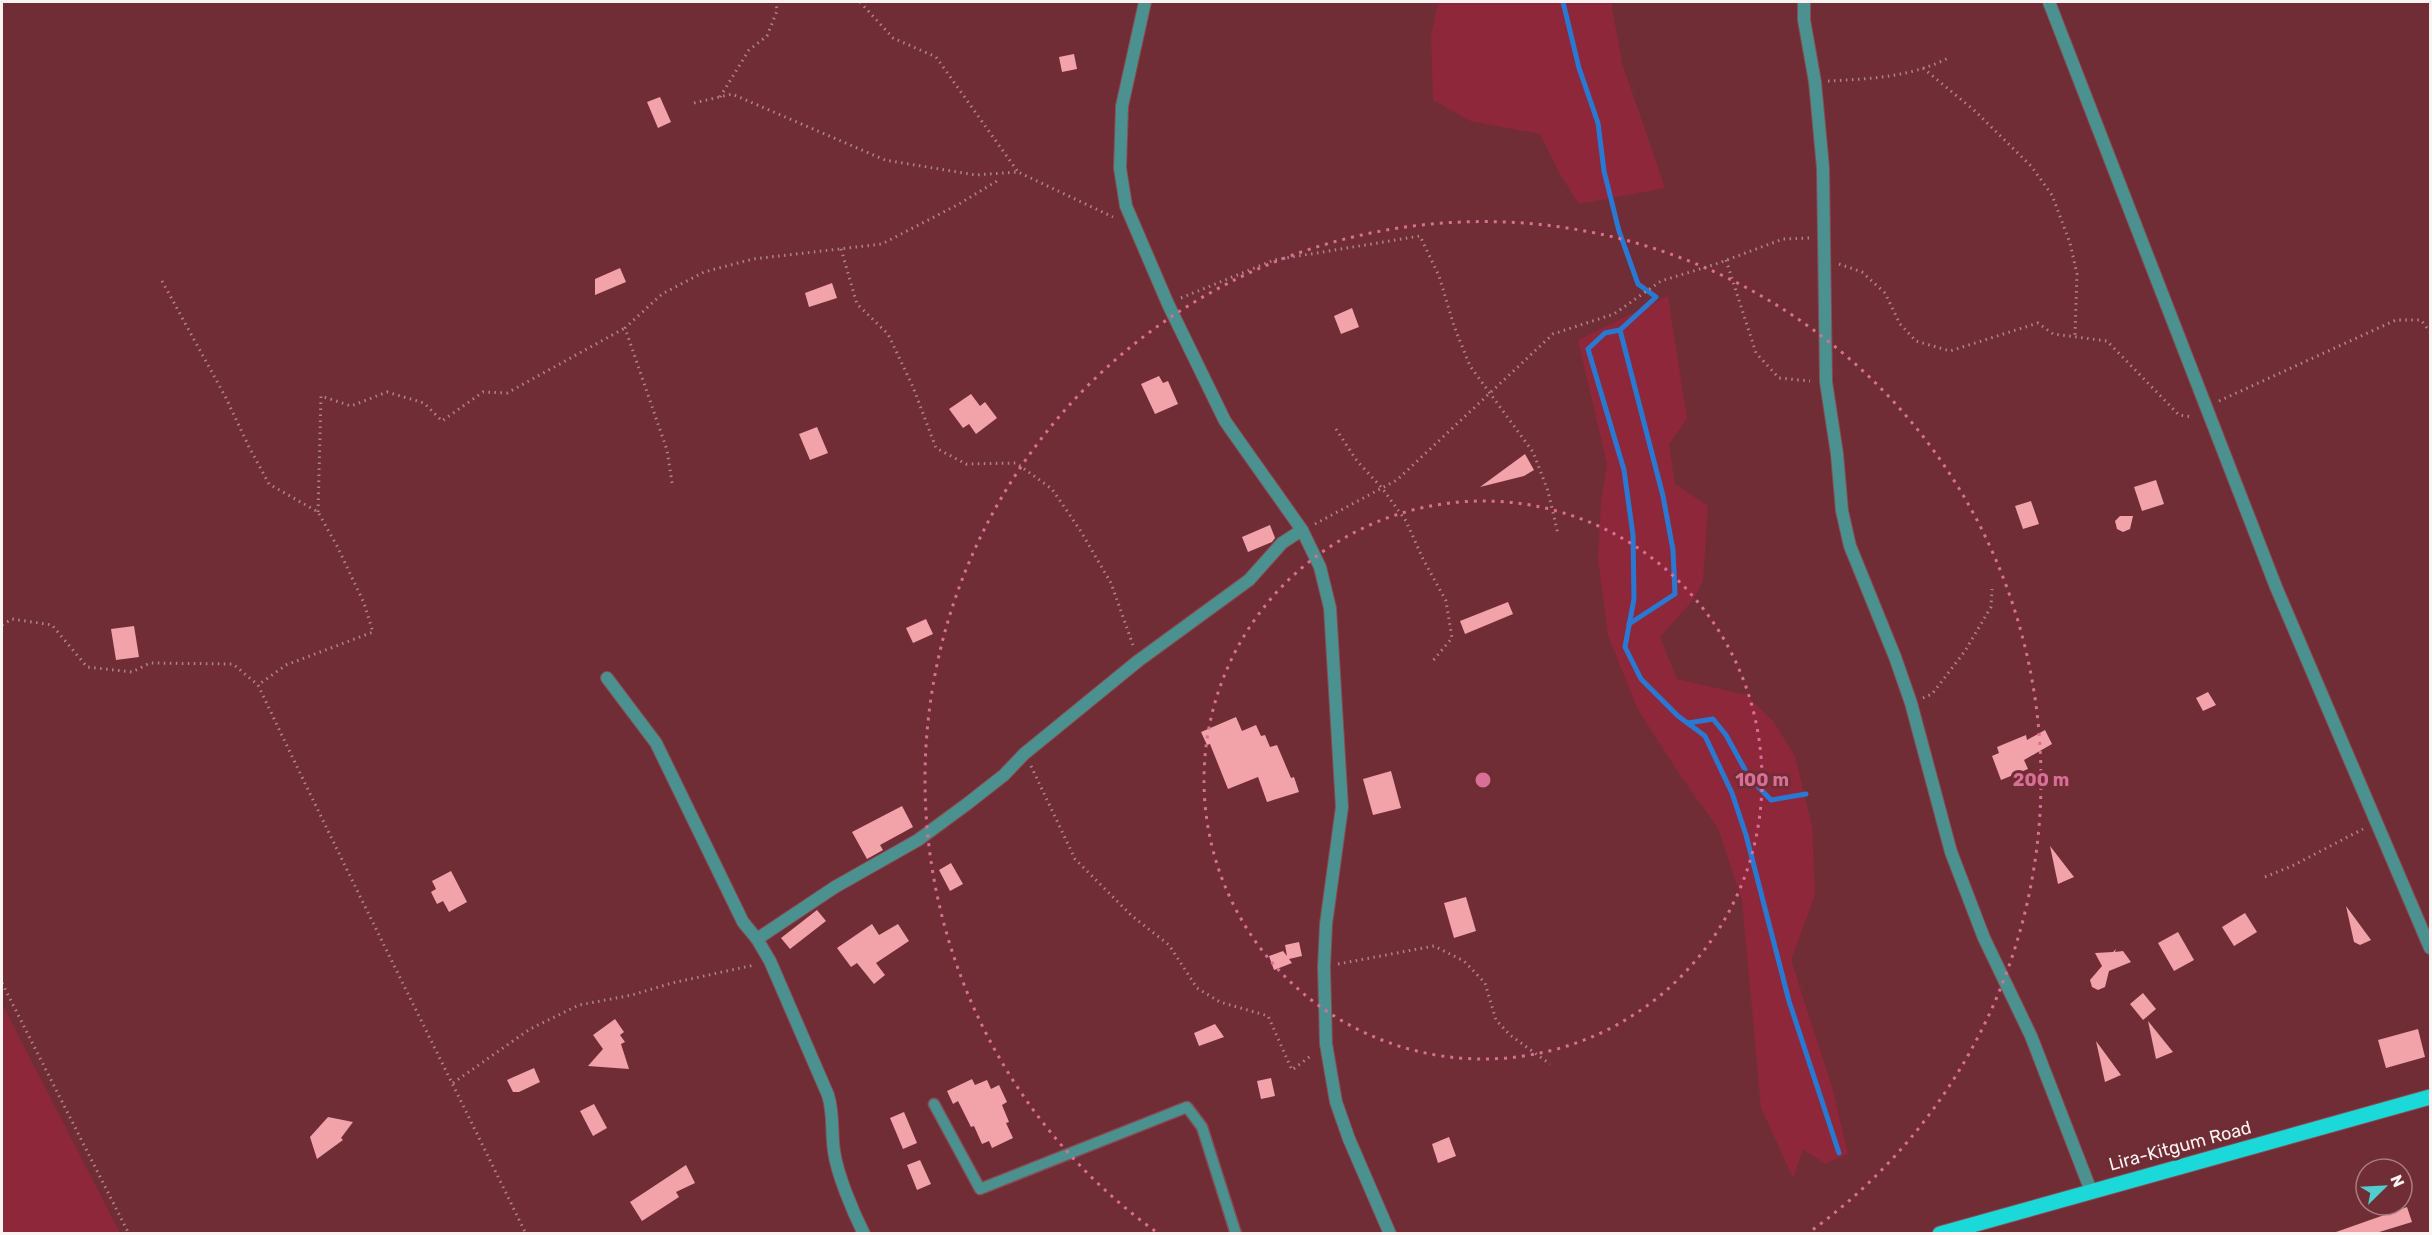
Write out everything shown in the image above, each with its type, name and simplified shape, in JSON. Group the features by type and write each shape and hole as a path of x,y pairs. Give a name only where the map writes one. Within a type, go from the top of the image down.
{"main road":[{"name":"Lira-Kitgum Road","path":"1940,1233 2430,1097"}],"street":[{"path":"1145,2 1122,106 1120,168 1122,189 1134,226 1168,303 1225,421 1302,530 1320,567 1330,608 1342,807 1326,924 1324,967 1326,1044 1336,1102 1349,1139 1390,1233"},
{"path":"1804,2 1806,38 1815,82 1823,168 1827,382 1842,511 1850,546 1911,703 1951,852 1984,938 2031,1036 2091,1191"},
{"path":"2049,2 2276,587 2430,948"},
{"path":"757,939 835,887 918,840 1004,775 1024,754 1138,661 1249,580 1282,543 1302,530"},
{"path":"607,678 656,743 742,922 757,939 770,961 828,1095 832,1108 834,1152 850,1206 864,1233"}],"lane":[{"path":"934,1104 980,1189 1187,1107 1202,1127 1236,1233"}],"path":[{"path":"720,97 749,50 767,36 777,11 776,2"},
{"path":"860,2 893,38 936,57 1018,172"},
{"path":"1815,82 1877,77 1923,68 1950,57"},
{"path":"1923,68 1975,111 2031,166 2052,195 2070,243 2077,274 2075,335"},
{"path":"694,102 732,94 885,160 975,175 1018,172 1134,226"},
{"path":"318,512 321,396 351,406 387,392 424,403 442,421 483,392 507,393 625,328 662,294 704,272 753,259 882,244 959,204 997,181"},
{"path":"1168,303 1274,260 1420,236 1439,276 1454,326 1470,366 1533,452 1548,492 1558,534"},
{"path":"1302,530 1397,480 1553,334 1614,314 1661,281 1783,239 1824,237"},
{"path":"841,249 857,304 888,334 913,387 936,448 966,464 1016,463 1052,489 1111,583 1138,661"},
{"path":"1726,260 1756,353 1779,378 1827,382"},
{"path":"1826,260 1862,272 1885,293 1900,324 1916,341 1950,351 2038,323 2053,334 2071,337 2075,335 2107,341 2179,415 2194,417 2396,321 2421,320 2430,332"},
{"path":"162,281 270,484 318,512 364,603 373,632 286,665 258,685"},
{"path":"625,328 667,450 672,483"},
{"path":"1336,429 1357,461 1382,488 1406,521 1446,601 1452,638 1431,663"},
{"path":"1911,703 1932,694 1965,651 1991,608 1992,589"},
{"path":"2,625 12,619 52,625 87,667 132,672 150,663 233,664 258,685 349,876 526,1233"},
{"path":"1024,754 1045,792 1075,859 1132,916 1169,945 1197,988 1220,1002 1268,1016 1292,1070 1326,1044"},
{"path":"2265,877 2292,866 2375,822"},
{"path":"1324,967 1434,946 1464,961 1485,983 1496,1020 1510,1035 1550,1065"},
{"path":"453,1083 530,1029 579,1005 632,995 672,983 770,961"},
{"path":"2,983 129,1233"}],"shaded area":[{"path":"1438,2 1611,2 1622,63 1665,188 1579,204 1561,176 1540,134 1470,121 1433,100 1431,36"},
{"path":"1668,296 1687,419 1669,444 1675,484 1708,506 1703,581 1693,600 1660,637 1677,679 1746,695 1773,721 1795,756 1812,826 1815,895 1791,960 1832,1087 1848,1154 1825,1164 1803,1149 1793,1178 1761,1108 1742,900 1718,828 1638,710 1608,636 1598,558 1601,503 1607,464 1578,340"},
{"path":"2,1004 120,1233 2,1233"}],"building":[{"path":"1074,54 1077,69 1062,72 1059,57"},
{"path":"660,97 671,122 658,128 647,102"},
{"path":"620,268 626,282 595,295 595,279"},
{"path":"832,283 837,298 809,307 805,293"},
{"path":"1352,308 1359,327 1341,334 1334,316"},
{"path":"1159,376 1163,383 1168,381 1178,404 1155,414 1141,384"},
{"path":"971,394 980,406 985,402 997,418 976,434 969,424 963,428 949,409"},
{"path":"817,427 828,453 810,460 799,434"},
{"path":"1525,454 1534,470 1524,476 1480,487"},
{"path":"2156,480 2164,504 2142,511 2134,487"},
{"path":"2031,501 2039,524 2023,529 2015,506"},
{"path":"2120,516 2133,516 2130,529 2123,532 2117,529 2115,521"},
{"path":"1270,525 1275,538 1272,542 1248,552 1242,537"},
{"path":"1508,602 1513,614 1465,634 1460,621"},
{"path":"926,619 933,634 913,643 906,628"},
{"path":"134,626 139,657 116,660 111,629"},
{"path":"2208,692 2216,705 2203,711 2196,698"},
{"path":"1236,717 1242,731 1256,725 1261,736 1265,735 1270,747 1277,745 1291,778 1294,777 1299,792 1267,802 1258,777 1228,789 1210,744 1207,745 1201,732"},
{"path":"2045,730 2052,744 2024,760 2028,769 2001,780 1992,756 1999,753 1997,747 2026,735 2027,740"},
{"path":"1391,771 1401,808 1373,815 1363,779"},
{"path":"902,806 913,827 880,845 883,850 867,859 852,832"},
{"path":"2050,846 2074,877 2058,884"},
{"path":"951,863 963,884 950,891 939,870"},
{"path":"451,871 467,902 449,912 443,901 437,904 431,892 436,889 432,881"},
{"path":"1466,897 1476,931 1454,938 1444,903"},
{"path":"2346,906 2371,940 2360,945 2354,942"},
{"path":"817,910 826,921 790,949 781,938"},
{"path":"2245,913 2257,932 2234,946 2222,927"},
{"path":"872,924 879,935 898,924 909,941 876,963 885,975 874,984 857,963 851,967 837,948"},
{"path":"2178,932 2194,960 2174,971 2158,943"},
{"path":"1299,942 1302,956 1289,959 1292,963 1274,970 1269,956 1283,951 1287,956 1285,945"},
{"path":"2116,949 2115,952 2123,951 2131,962 2109,971 2105,987 2098,990 2092,987 2090,980 2102,966 2095,953 2113,952"},
{"path":"2143,993 2156,1009 2143,1020 2130,1004"},
{"path":"615,1019 624,1032 620,1035 625,1042 621,1044 629,1069 588,1066 603,1049 593,1035"},
{"path":"2148,1021 2173,1052 2156,1059"},
{"path":"1215,1024 1224,1037 1199,1046 1194,1033"},
{"path":"2418,1029 2425,1057 2386,1068 2378,1040"},
{"path":"2096,1041 2121,1075 2105,1082"},
{"path":"534,1068 540,1082 519,1092 513,1092 507,1080"},
{"path":"1271,1078 1275,1096 1261,1099 1257,1081"},
{"path":"972,1079 975,1085 987,1080 991,1089 999,1085 1007,1102 1002,1105 1009,1122 1006,1123 1013,1138 992,1148 989,1141 982,1144 958,1101 953,1104 947,1091"},
{"path":"594,1104 607,1128 593,1136 580,1111"},
{"path":"904,1112 917,1143 903,1149 890,1118"},
{"path":"328,1117 353,1122 341,1138 343,1140 317,1159 310,1137"},
{"path":"1449,1137 1456,1156 1438,1163 1432,1144"},
{"path":"920,1160 931,1184 917,1190 907,1165"},
{"path":"686,1165 695,1183 676,1192 679,1197 642,1221 630,1202"},
{"path":"2379,1217 2410,1217 2412,1222 2376,1233 2336,1232"}],"waterway":[{"path":"1563,2 1579,68 1598,123 1604,171 1619,231 1638,284 1656,297 1620,330 1663,496 1673,550 1675,594 1629,624"},
{"path":"1620,330 1605,333 1588,349 1624,470 1633,535 1634,599 1625,647 1641,679 1678,716 1705,736 1732,793 1746,835 1789,1001 1839,1153"},
{"path":"1688,723 1713,719 1726,735 1749,777 1771,800 1806,794"}]}
